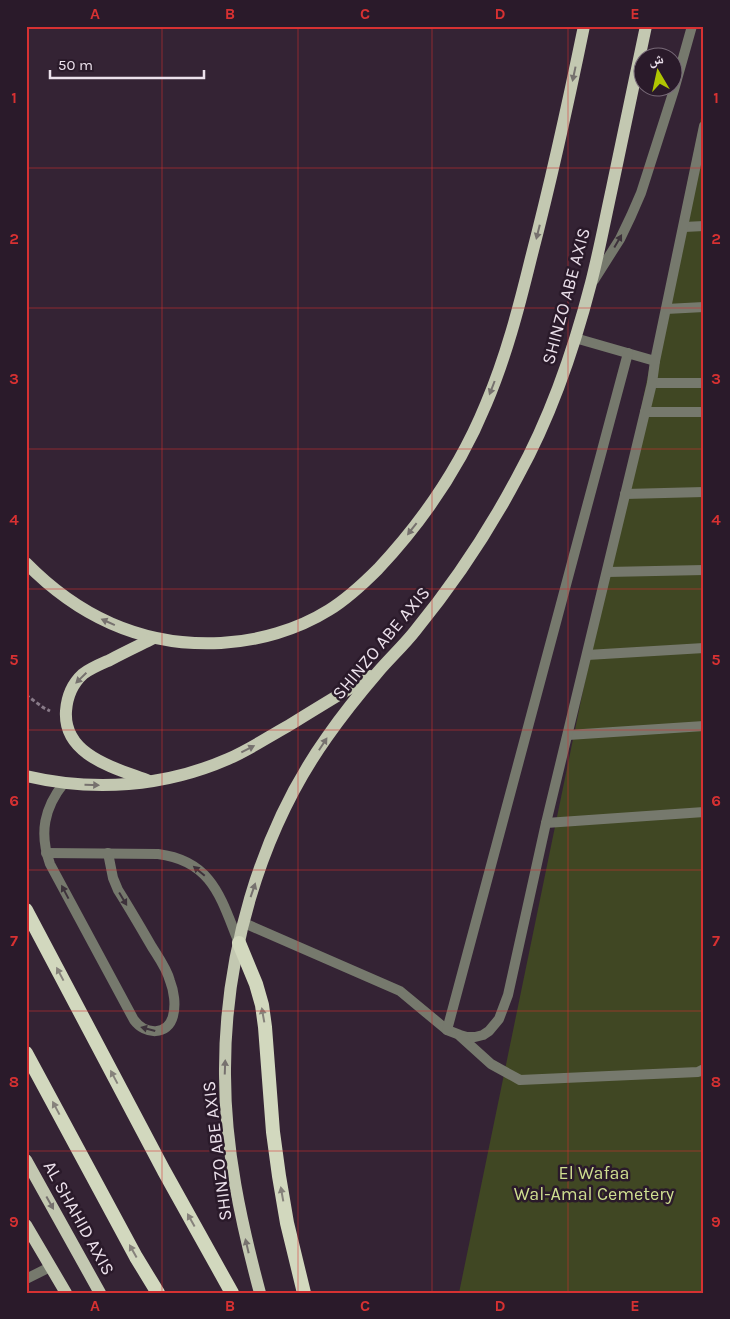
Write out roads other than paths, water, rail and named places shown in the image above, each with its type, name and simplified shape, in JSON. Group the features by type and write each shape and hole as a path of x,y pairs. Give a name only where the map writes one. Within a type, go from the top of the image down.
{"highway":[{"path":"26,910 168,1179 232,1293"},
{"path":"239,943 256,984 262,1005 273,1132 279,1176 287,1223 304,1293"},
{"path":"26,1053 136,1257 158,1293"}],"main road":[{"path":"26,563 62,595 106,621 154,638 205,644 231,642 281,632 335,606 368,579 402,541 428,506 472,436 486,405 518,310 539,228 584,26"},
{"name":"SHINZO ABE AXIS","path":"260,1293 238,1207 227,1121 224,1076 231,988 249,901 281,818 302,779 351,705 443,597 471,557 497,516 541,429 560,384 592,282 646,26"},
{"path":"149,781 87,755 72,738 67,727 65,715 70,693 84,674 154,638"},
{"path":"26,776 64,783 107,786 172,777 200,769 228,759 254,746 379,670"},
{"name":"AL SHAHID AXIS","path":"26,1160 100,1293"},
{"path":"26,1226 66,1293"}],"street":[{"path":"592,282 620,239 641,193 692,26"},
{"path":"244,923 400,991 446,1030 467,1037 482,1035 489,1031 499,1019 508,995 546,823 652,383 704,126"},
{"path":"684,227 704,226"},
{"path":"666,309 704,307"},
{"path":"575,338 655,361"},
{"path":"446,1030 628,353"},
{"path":"652,383 704,383"},
{"path":"645,412 704,412"},
{"path":"625,494 704,492"},
{"path":"607,572 704,570"},
{"path":"587,655 704,648"},
{"path":"568,735 704,726"},
{"path":"64,783 52,800 48,810 44,831 46,852 134,1020 144,1030 158,1031 165,1028 173,1016 174,1000 171,982 163,965 118,890 109,865 108,854"},
{"path":"546,823 704,812"},
{"path":"46,852 158,854 170,855 192,864 206,876 216,889 239,943"},
{"path":"460,1035 491,1064 520,1080 698,1072 704,1068"},
{"path":"26,1279 50,1267"}],"park label":[{"name":"El Wafaa Wal-Amal Cemetery","path":"594,1183"}]}
